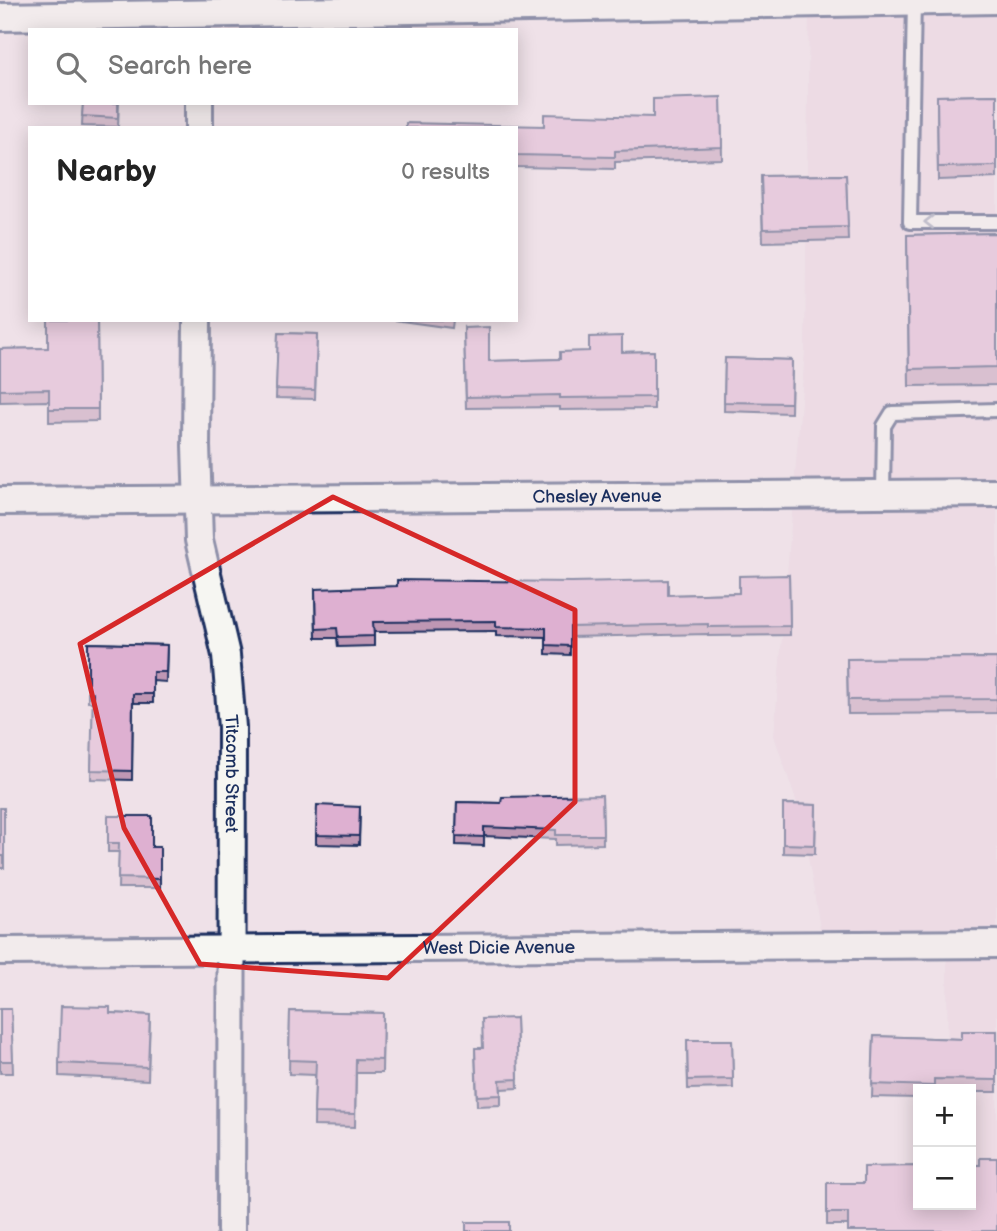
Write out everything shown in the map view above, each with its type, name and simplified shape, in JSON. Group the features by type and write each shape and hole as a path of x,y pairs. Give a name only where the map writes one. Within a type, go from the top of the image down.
{"street":[{"path":"0,17 997,0"},
{"path":"199,105 199,126"},
{"name":"Titcomb Street","path":"197,322 197,500 200,540 226,655 232,727 231,1231"},
{"name":"Chesley Avenue","path":"0,500 997,493"},
{"name":"West Dicie Avenue","path":"0,951 997,944"}],"lane":[{"path":"914,1 910,222 997,222"},
{"path":"883,494 884,426 892,413 997,410"}],"highlighted area":[{"path":"333,497 575,610 575,802 388,978 200,964 124,828 80,644"}],"shaded area":[{"path":"809,0 997,0 997,1231 976,1210 976,1084 948,1084 947,960 821,934 801,815 774,736 805,351"}],"building":[{"path":"997,95 997,166 938,167 937,96"},
{"path":"721,97 722,147 615,151 615,157 518,155 518,126 406,126 406,123 544,126 544,114 653,117 653,99"},
{"path":"83,105 118,105 118,118 82,116"},
{"path":"846,175 848,227 763,229 761,176"},
{"path":"997,233 997,367 909,369 907,235"},
{"path":"48,322 97,322 98,409 49,409 49,389 0,390 0,349 48,348"},
{"path":"489,327 489,361 560,359 560,352 589,351 589,337 622,336 622,352 654,351 654,397 466,397 464,328"},
{"path":"278,333 317,334 315,390 276,389"},
{"path":"725,358 792,360 791,403 724,402"},
{"path":"789,575 790,626 708,627 708,624 570,627 570,646 546,645 546,628 496,627 496,621 373,622 374,636 338,637 337,628 316,629 315,589 397,586 397,580 668,580 668,595 739,593 739,576"},
{"path":"88,643 167,645 166,672 153,672 153,694 133,694 132,771 91,770 93,693 88,692"},
{"path":"997,658 997,699 848,700 847,659"},
{"path":"602,795 603,835 556,835 556,830 484,827 484,837 456,836 457,802 501,803 502,797"},
{"path":"783,804 816,805 815,845 783,844"},
{"path":"317,805 360,807 359,836 316,835"},
{"path":"0,808 4,808 4,856 0,856"},
{"path":"108,816 152,816 152,847 160,847 160,879 118,878 119,843 108,843"},
{"path":"61,1006 110,1007 110,1013 150,1015 148,1067 59,1063"},
{"path":"0,1009 11,1009 13,1061 0,1061"},
{"path":"290,1011 383,1013 382,1060 356,1059 355,1114 314,1113 316,1061 289,1060"},
{"path":"516,1018 518,1079 500,1080 501,1095 477,1096 475,1048 483,1048 482,1019"},
{"path":"962,1031 997,1031 997,1080 934,1079 934,1084 872,1084 874,1036 962,1039"},
{"path":"687,1040 732,1040 733,1079 688,1080"},
{"path":"980,1158 997,1158 997,1231 848,1231 848,1213 827,1213 827,1183 864,1183 864,1167 913,1166 913,1210 976,1210 976,1165 980,1165"},
{"path":"466,1222 509,1222 509,1231 466,1231"}]}
